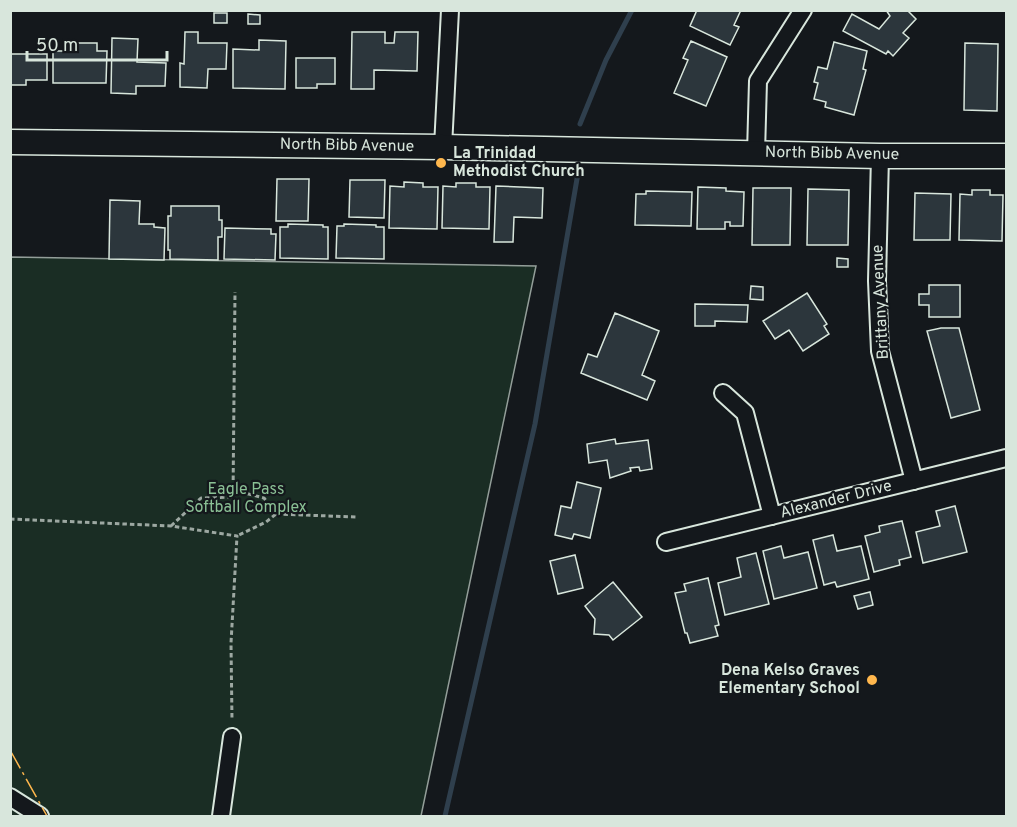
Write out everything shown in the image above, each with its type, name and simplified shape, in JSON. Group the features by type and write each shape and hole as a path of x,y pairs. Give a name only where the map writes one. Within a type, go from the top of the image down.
{"main road":[{"name":"North Bibb Avenue","path":"10,142 1006,156"}],"street":[{"path":"443,147 450,10"},
{"path":"756,153 758,81 802,10"},
{"name":"Brittany Avenue","path":"880,156 877,281 880,351 914,481"},
{"path":"723,393 745,413 772,516"},
{"name":"Alexander Drive","path":"666,542 1006,458"},
{"path":"221,816 232,737"},
{"path":"10,796 40,816"}],"path":[{"path":"171,526 201,498 233,497 235,292"},
{"path":"233,490 264,498 276,514"},
{"path":"10,519 171,526 237,536 266,522 276,514 356,517"},
{"path":"232,737 231,643 237,536"}],"green space":[{"name":"Eagle Pass Softball Complex","path":"11,257 536,266 421,816 11,816"}],"building":[{"path":"697,10 741,10 734,25 739,27 730,45 690,26"},
{"path":"886,10 907,10 916,19 903,33 909,38 893,56 888,51 886,54 843,31 852,14 879,29 890,16"},
{"path":"214,13 227,13 227,23 214,23"},
{"path":"248,14 260,15 260,24 248,24"},
{"path":"185,32 198,32 198,43 227,43 226,69 208,69 207,88 180,87 180,63 184,64"},
{"path":"352,32 385,32 385,43 394,43 395,32 418,32 417,71 374,70 374,89 351,89"},
{"path":"112,38 138,39 137,62 166,63 165,86 136,86 136,94 111,93"},
{"path":"259,40 286,41 285,89 233,88 233,49 259,50"},
{"path":"691,41 727,57 706,106 674,93 688,60 683,58"},
{"path":"834,42 867,51 863,69 866,70 854,115 825,107 826,102 814,99 818,83 814,82 818,67 827,69"},
{"path":"74,43 97,43 97,51 107,51 106,83 53,83 53,51 74,51"},
{"path":"965,43 998,44 997,111 964,110"},
{"path":"10,54 47,54 47,80 26,80 26,85 10,85"},
{"path":"296,58 335,58 335,84 317,84 317,88 296,88"},
{"path":"277,179 309,179 308,221 276,221"},
{"path":"350,180 385,180 384,218 349,217"},
{"path":"404,182 423,183 423,187 438,187 437,229 389,228 390,186 404,187"},
{"path":"456,183 476,183 476,187 490,187 489,229 442,228 443,186 456,187"},
{"path":"496,186 543,188 542,218 514,217 513,242 494,242"},
{"path":"698,187 726,188 726,191 744,192 743,226 730,226 730,222 725,222 725,229 697,229"},
{"path":"753,188 791,188 790,245 752,245"},
{"path":"808,189 849,190 848,245 807,245"},
{"path":"972,190 990,190 990,195 1003,195 1002,241 959,240 960,194 972,195"},
{"path":"646,191 692,192 691,226 635,225 636,194 646,194"},
{"path":"915,193 951,194 950,240 914,240"},
{"path":"110,200 140,201 139,224 154,224 154,227 165,228 164,260 109,259"},
{"path":"171,206 219,206 222,237 218,237 218,260 170,259 168,216 171,216"},
{"path":"288,224 328,227 328,259 280,258 280,227 288,227"},
{"path":"344,224 384,227 384,259 336,258 337,226 344,226"},
{"path":"225,228 271,229 271,234 276,234 275,260 224,259"},
{"path":"837,258 848,259 848,267 837,267"},
{"path":"929,285 960,285 960,317 929,317 929,305 919,305 919,294 929,294"},
{"path":"751,286 763,287 763,300 750,299"},
{"path":"807,293 827,324 824,326 829,334 803,351 789,330 775,339 763,321"},
{"path":"695,304 748,305 747,322 715,321 715,326 695,326"},
{"path":"615,313 659,331 642,375 655,381 647,400 581,373 588,354 597,357"},
{"path":"959,328 980,410 951,418 927,331"},
{"path":"615,439 616,444 648,440 652,469 640,471 639,467 630,468 631,471 610,478 607,460 589,463 587,444"},
{"path":"577,482 601,488 590,538 574,534 572,539 555,535 561,506 571,508"},
{"path":"955,506 967,552 923,563 916,532 940,526 936,511"},
{"path":"902,521 911,557 899,560 900,565 874,572 865,536 880,532 879,526"},
{"path":"833,535 837,551 861,546 869,579 837,587 835,582 824,585 813,540"},
{"path":"781,546 784,558 808,552 817,588 774,599 763,551"},
{"path":"756,553 769,604 725,615 718,583 741,577 737,558"},
{"path":"575,555 583,588 558,594 550,561"},
{"path":"708,578 719,625 715,626 718,636 690,643 685,633 675,593 686,591 684,584"},
{"path":"613,582 642,617 613,640 609,635 594,634 595,619 585,606"},
{"path":"870,592 873,605 858,609 854,596"}],"waterway":[{"path":"580,124 606,60 632,10"},
{"path":"445,816 535,424 578,173"}],"power":[{"path":"10,750 47,816"}],"place":[{"name":"La Trinidad Methodist Church","path":"441,163"},
{"name":"Dena Kelso Graves Elementary School","path":"872,680"}]}
